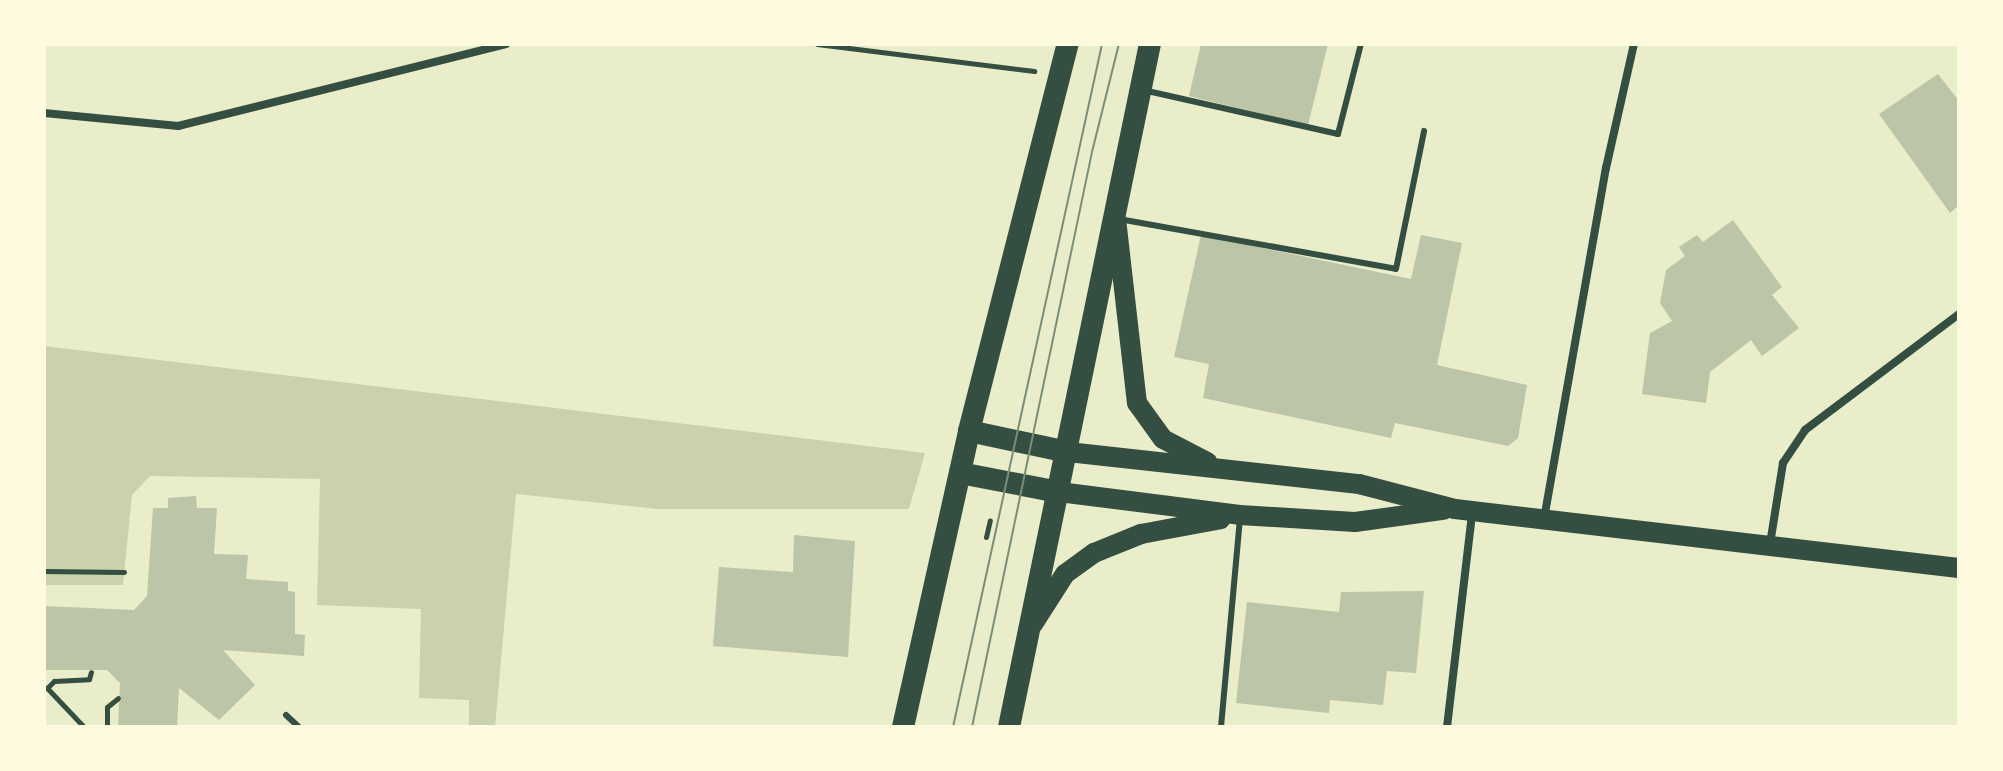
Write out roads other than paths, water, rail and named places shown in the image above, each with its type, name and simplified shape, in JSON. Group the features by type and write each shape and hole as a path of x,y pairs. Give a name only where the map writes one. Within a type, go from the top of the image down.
{"highway":[{"path":"903,727 969,431 1068,44"},
{"path":"1009,727 1033,624 1150,44"},
{"path":"969,431 1068,452"},
{"path":"960,473 1059,492"}],"main road":[{"path":"1116,218 1130,372 1137,403 1163,439 1218,468"},
{"path":"1068,452 1359,484 1464,509 1959,568"},
{"path":"1059,492 1240,515 1355,522 1464,509"},
{"path":"1033,624 1065,574 1094,553 1141,534 1240,515"}],"street":[{"path":"44,113 178,126 506,44"},
{"path":"1544,519 1606,168 1634,44"},
{"path":"1770,546 1783,463 1805,430 1959,314"},
{"path":"1447,727 1464,509"}],"lane":[{"path":"1140,89 1338,134 1361,44"},
{"path":"1116,218 1396,269 1424,131"},
{"path":"1221,727 1240,515"},
{"path":"286,715 299,727"}],"tram line":[{"path":"953,727 1102,44"},
{"path":"972,727 1092,152 1119,44"}]}
